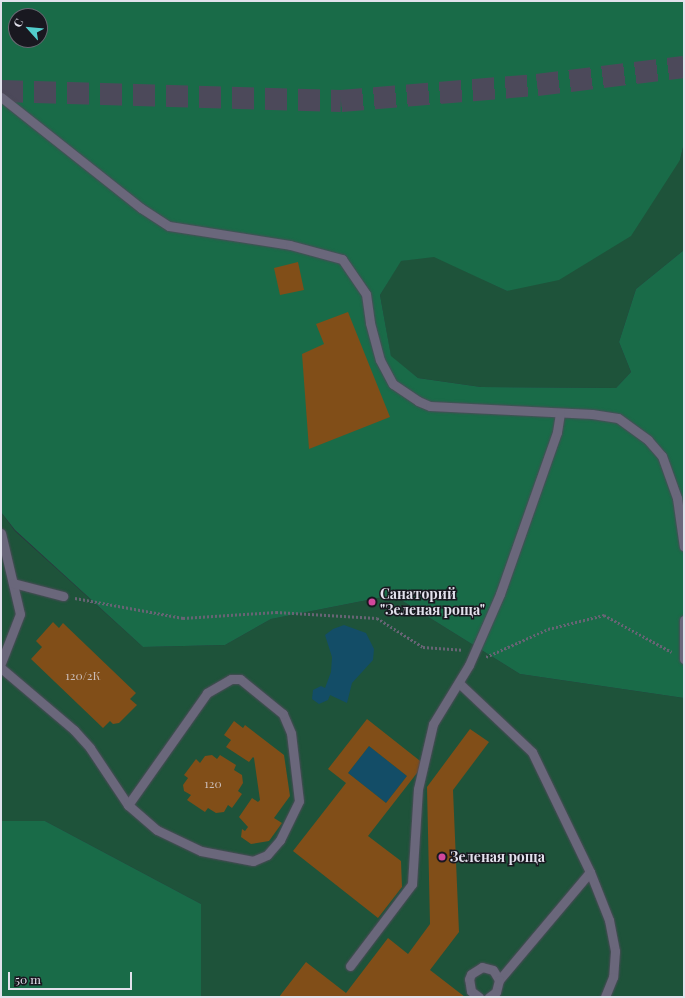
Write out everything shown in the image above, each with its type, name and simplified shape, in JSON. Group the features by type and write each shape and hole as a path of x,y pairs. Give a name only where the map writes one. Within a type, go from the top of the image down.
{"lane":[{"path":"1,96 141,208 169,226 290,245 342,259 366,294 370,324 380,360 393,384 418,402 430,406 560,413 618,418 648,440 662,456 677,498 684,548"},
{"path":"350,966 412,884 418,789 433,724 469,665 500,594 557,432 560,413"},
{"path":"1,534 20,614 1,663"},
{"path":"13,583 63,596"},
{"path":"684,620 684,658"},
{"path":"1,668 74,730 90,748 128,805 157,830 201,851 253,861 267,856 280,840 299,801 291,733 283,714 240,679 230,679 207,692 128,805"},
{"path":"459,682 532,752 590,872 609,920 615,951 613,977 605,997"},
{"path":"489,997 496,992 499,980 590,872"},
{"path":"479,997 469,985 471,974 476,969 488,968 493,970 499,980"}],"path":[{"path":"63,596 183,618 276,612 377,618 423,647 475,651"},
{"path":"469,665 548,629 604,615 684,658"}],"green space":[{"path":"1,1 684,1 684,143 680,160 631,236 559,280 507,291 434,257 401,261 380,295 391,356 418,378 481,387 616,388 631,372 619,342 636,289 684,250 684,698 520,674 393,595 271,619 225,645 143,647 15,530 1,512"},
{"path":"684,143 684,250 636,289 619,342 631,372 616,388 481,387 418,378 391,357 380,295 400,261 434,256 507,291 680,160"},
{"path":"1,512 15,531 143,647 225,645 271,619 393,595 520,674 684,698 684,997 201,997 201,904 45,821 1,821"},
{"path":"1,821 45,821 201,904 201,997 1,997"}],"water":[{"path":"344,625 366,633 374,649 373,660 352,683 347,703 330,695 328,700 319,704 312,699 313,690 321,686 325,688 331,672 332,657 325,635 333,629"},
{"path":"369,746 407,776 386,803 348,773"}],"building":[{"path":"298,262 304,290 280,295 274,268"},
{"path":"348,312 390,417 309,449 302,354 324,344 316,324"},
{"path":"53,622 59,628 63,623 136,693 130,699 137,705 119,723 113,724 110,721 103,728 31,659 42,647 36,641"},
{"path":"367,719 424,764 368,836 401,861 402,887 378,918 293,851 346,783 328,769","holes":["369,746 407,776 386,803 348,773"]},
{"path":"234,721 243,728 245,725 284,755 290,796 274,818 282,823 269,841 251,844 241,837 242,829 245,831 248,827 239,817 252,798 258,802 260,800 254,758 253,757 249,762 226,747 231,740 224,735"},
{"name":"Зеленая роща","path":"470,729 489,742 453,790 459,932 430,970 465,997 279,997 306,962 346,993 388,938 408,954 430,924 427,787"},
{"path":"212,755 217,759 220,755 236,765 234,770 242,775 243,783 238,791 242,794 232,808 228,805 224,812 216,813 208,808 205,812 187,800 191,795 184,791 183,785 188,778 184,775 196,759 200,763 205,756"}],"tunnel":[{"path":"1,91 341,101 537,85 684,67"}],"place":[{"name":"Санаторий \"Зеленая роща\"","path":"372,602"},
{"name":"Зеленая роща","path":"442,857"}]}
